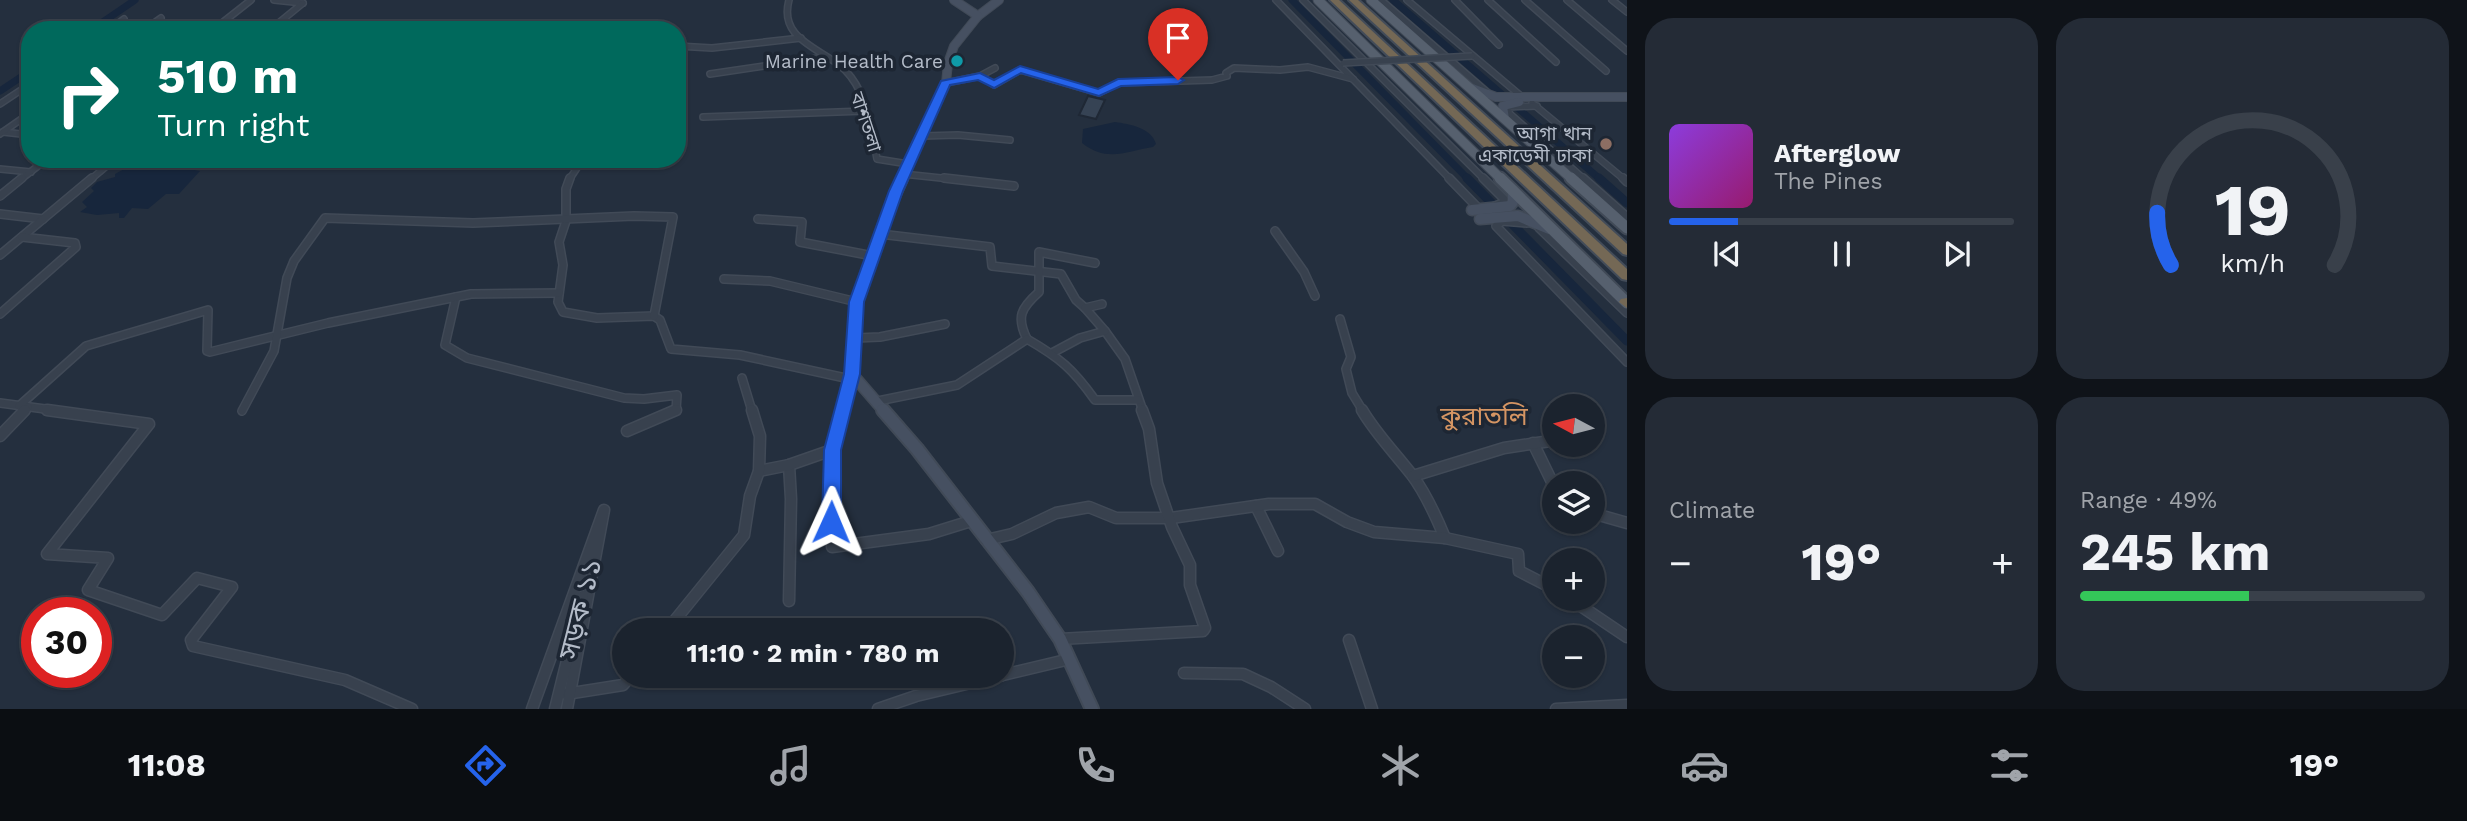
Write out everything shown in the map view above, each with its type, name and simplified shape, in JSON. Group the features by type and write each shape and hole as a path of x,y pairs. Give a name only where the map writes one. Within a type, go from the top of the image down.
{"highway":[{"path":"1334,0 1627,276"},
{"path":"1353,0 1627,251"}],"main road":[{"path":"1318,0 1627,305"},
{"path":"1371,0 1627,228"}],"street":[{"path":"224,21 251,0"},
{"path":"274,0 303,3 281,21"},
{"name":"বাশতলা","path":"789,0 785,18 788,25 824,57 850,75 873,132 877,159 906,169"},
{"path":"954,0 978,16"},
{"path":"971,521 929,534 832,547 832,450 851,377 857,302 880,234 906,169 946,83 946,63 956,38 999,0"},
{"path":"1276,0 1477,211 1511,216 1558,234"},
{"path":"1303,0 1509,201"},
{"path":"1381,0 1482,89 1495,95"},
{"path":"1407,0 1523,99 1627,182"},
{"path":"1455,0 1499,45"},
{"path":"1488,0 1556,62"},
{"path":"1525,0 1605,71"},
{"path":"1567,0 1627,51"},
{"path":"1612,0 1627,12"},
{"path":"157,21 161,18"},
{"path":"686,47 712,48 801,38"},
{"path":"1464,48 1482,63"},
{"path":"1330,56 1336,55 1354,74 1350,77"},
{"path":"1343,63 1472,56"},
{"path":"710,74 824,57"},
{"path":"980,76 994,85 1020,69 1099,93 1118,83 1212,80 1227,76 1226,73 1234,68 1280,70 1308,67 1350,77"},
{"path":"946,83 980,76 995,68"},
{"path":"1472,88 1523,99 1627,103"},
{"path":"0,104 21,90"},
{"path":"1505,119 1502,111 1506,106 1523,99 1627,97"},
{"path":"1506,106 1510,114 1627,217"},
{"path":"703,117 865,111"},
{"path":"1,133 21,119"},
{"path":"1,133 21,134"},
{"path":"923,136 958,135 1010,140"},
{"path":"0,196 36,168"},
{"path":"0,255 104,168"},
{"path":"577,168 567,183 566,221 559,242 563,265 559,307 563,313 585,318 654,316 660,320 670,349 740,355 851,377 878,401 1028,592 1060,639 1092,709"},
{"path":"0,169 31,172"},
{"path":"906,169 1014,186"},
{"path":"1477,211 1506,207 1513,190"},
{"path":"0,214 43,219"},
{"path":"242,412 262,378 279,336 290,269 325,218 438,223 673,217 654,316"},
{"path":"758,219 802,222 800,242 873,256"},
{"path":"1627,305 1544,231 1527,221 1502,221 1496,226 1627,362"},
{"path":"1275,231 1304,272 1315,296"},
{"path":"880,234 990,247 992,266 1061,274 1076,300 1105,331 1125,359 1149,429 1157,483 1171,518 1171,527 1190,565 1190,585 1205,628 1203,631 1060,639"},
{"path":"0,314 76,247 75,243 22,237"},
{"path":"1095,263 1039,252 1039,292 1022,307 1018,323 1027,339 1052,353 1074,371 1095,400 1138,400"},
{"path":"724,279 770,281 857,302"},
{"path":"0,436 23,406 74,354 86,346 208,310 210,352 328,323 456,297 492,292 559,293"},
{"path":"456,297 451,327 444,343 467,358 624,398 644,399 677,395 676,412 627,431"},
{"path":"1085,308 1102,304"},
{"path":"1340,319 1351,357 1346,369 1352,393 1374,430 1413,476 1434,511 1444,538"},
{"path":"856,338 880,337 945,324"},
{"path":"1052,353 1080,338 1105,331"},
{"path":"878,401 957,385 1027,339"},
{"path":"677,618 744,535 750,496 759,471 760,436 742,378"},
{"path":"0,403 149,424 47,554 108,558 88,590 162,615 197,578 232,587 191,640 193,646 345,680 412,709"},
{"path":"1413,476 1504,448 1542,442"},
{"path":"1533,443 1547,471"},
{"path":"759,471 789,465 832,450"},
{"path":"789,465 793,529 788,567 789,601"},
{"path":"985,540 1012,534 1056,513 1089,508 1116,518 1171,518 1256,506 1315,504 1347,522 1374,531 1444,538 1518,554 1519,571 1542,583"},
{"path":"1256,506 1278,551"},
{"path":"532,709 604,510"},
{"path":"567,709 604,510"},
{"name":"সড়ক ১১","path":"554,709 604,510"},
{"path":"1605,517 1627,523"},
{"path":"1588,611 1627,637"},
{"path":"1349,640 1372,709"},
{"path":"1014,672 1070,659"},
{"path":"1184,673 1243,674 1271,687 1305,709"},
{"path":"554,709 566,694 612,687"},
{"path":"878,709 948,688"},
{"path":"1556,709 1627,705"}],"water":[{"path":"1115,122 1145,131 1156,144 1126,153 1109,154 1100,153 1082,143 1083,129"},
{"path":"126,168 183,168 200,171 179,194 166,194 148,209 132,208 124,218 119,218 119,213 97,215 80,212 87,207 82,202 94,191 91,188 97,182 115,177 115,174"}],"building":[{"path":"1088,96 1105,100 1096,119 1079,115"}],"waterway":[{"path":"104,21 135,0"},
{"path":"1292,0 1469,180"},
{"path":"1393,0 1601,180"},
{"path":"0,91 21,77"},
{"path":"1467,178 1627,341"},
{"path":"1599,178 1627,203"}],"place":[{"name":"Marine Health Care","path":"957,61"},
{"name":"আগা খান একাডেমী ঢাকা","path":"1606,144"}],"district":[{"name":"কুরাতলি","path":"1484,416"}],"route":[{"path":"831,522 832,450 852,374 857,302 896,191 946,83 980,76 994,85 1020,69 1099,93 1118,83 1178,80"}]}
